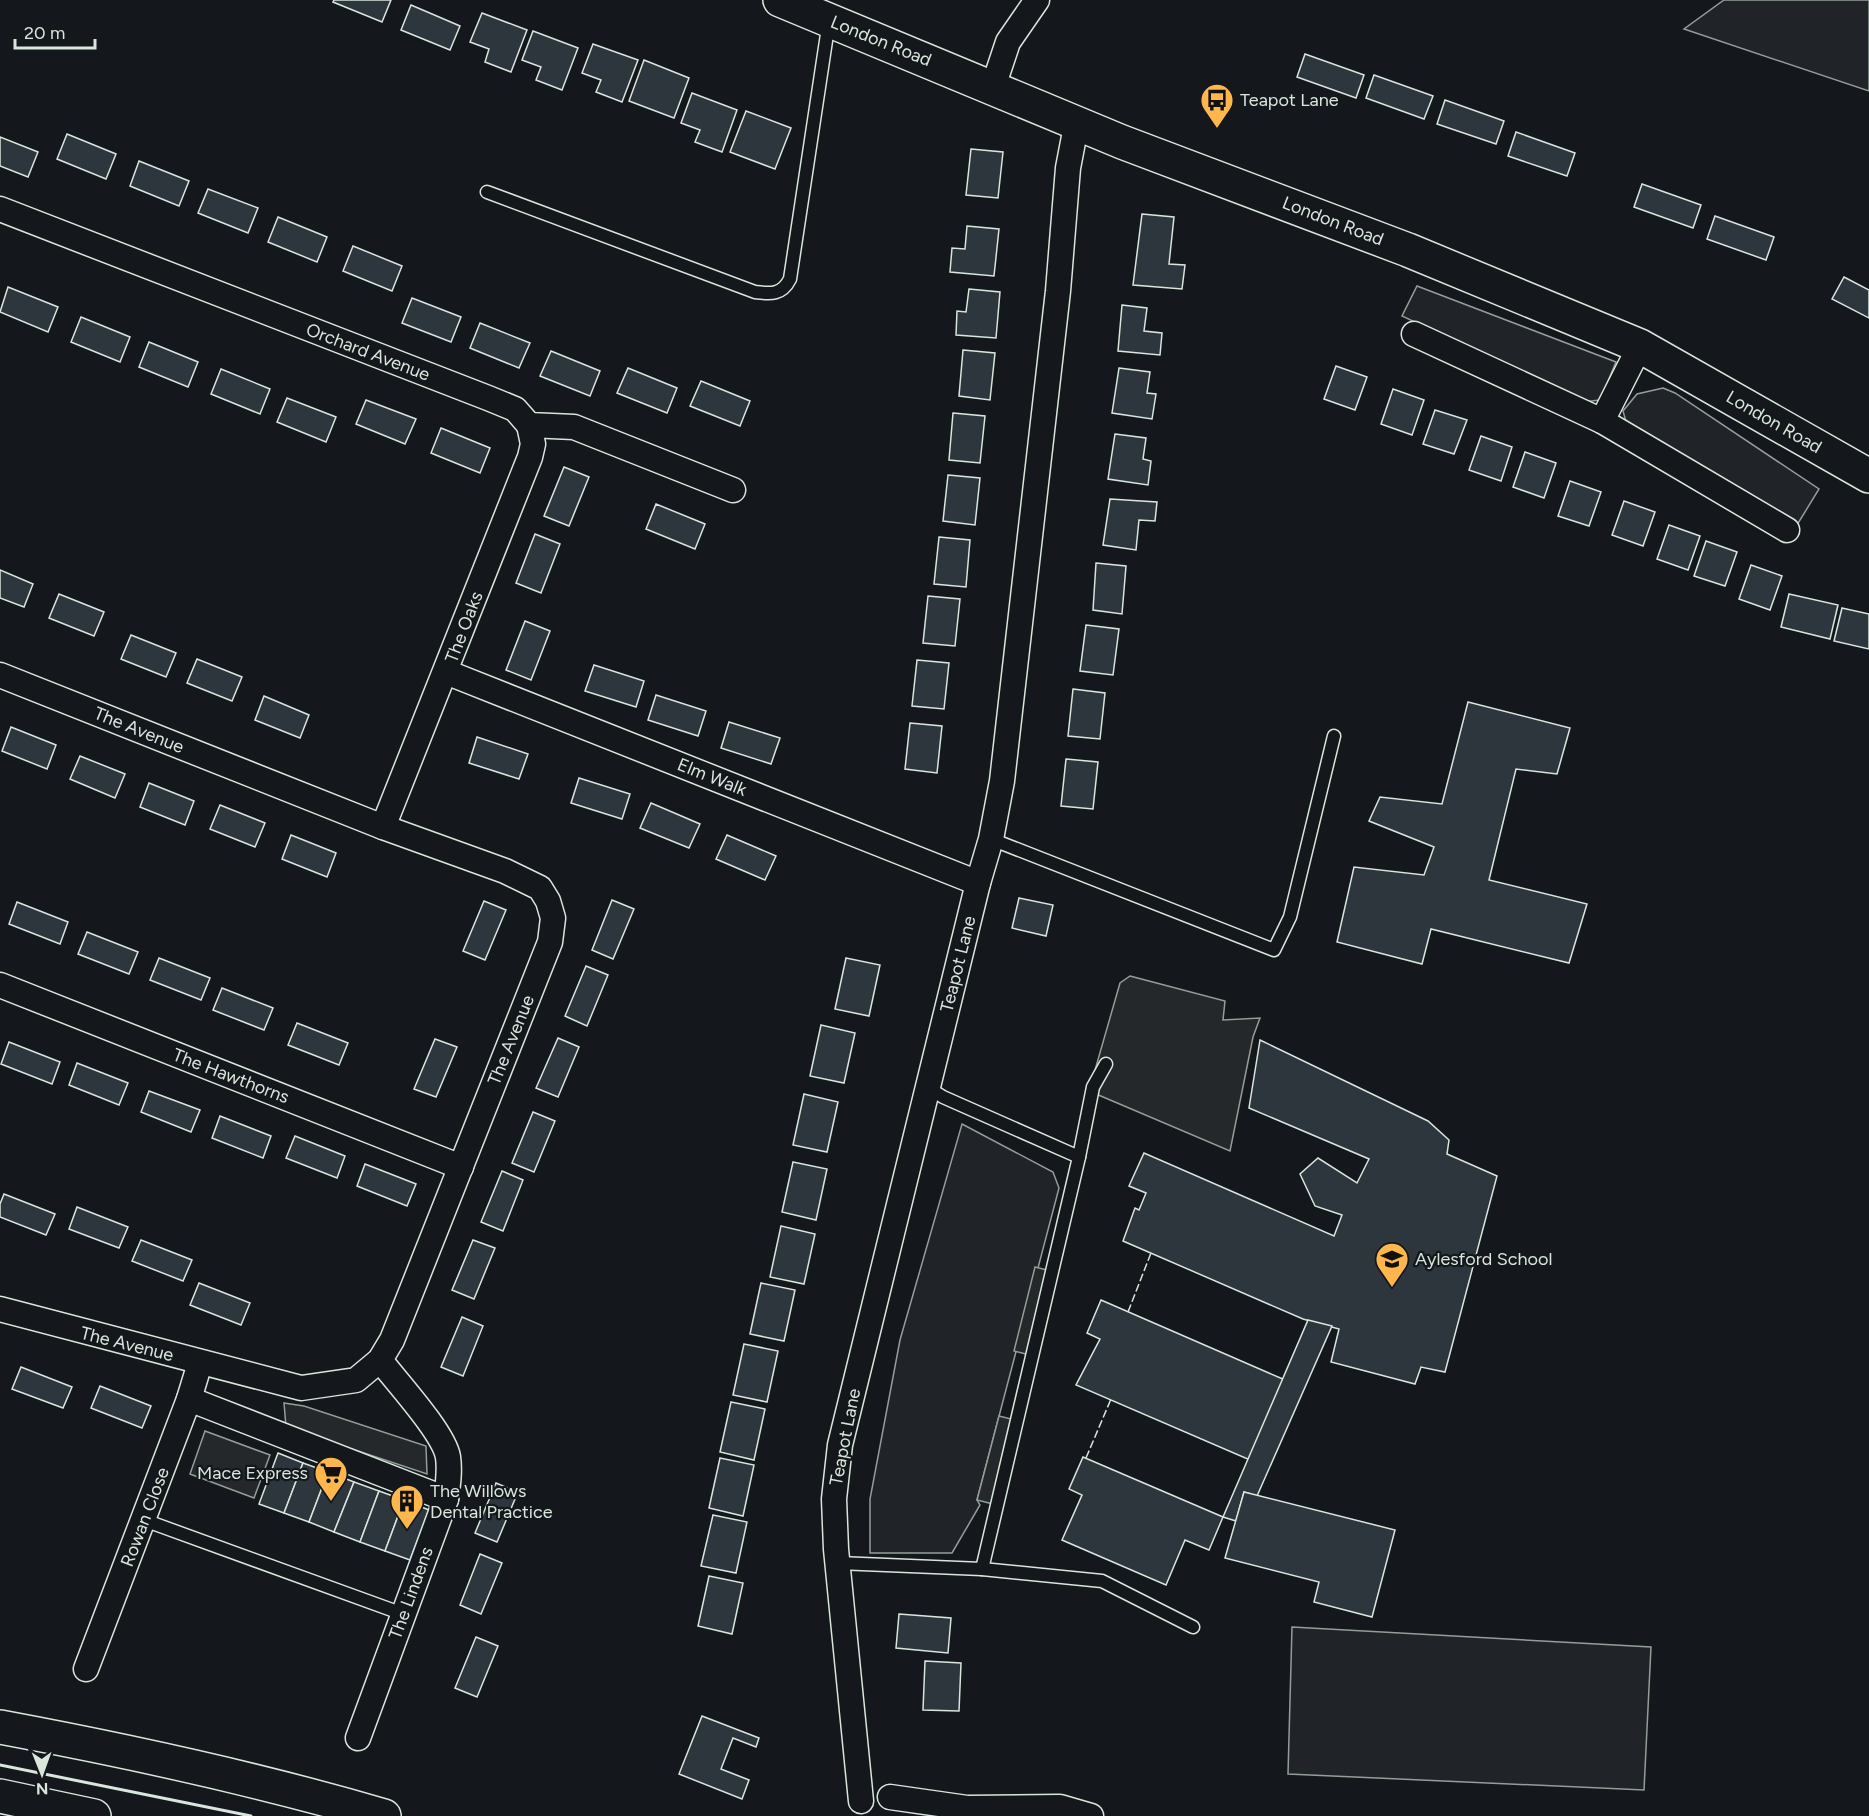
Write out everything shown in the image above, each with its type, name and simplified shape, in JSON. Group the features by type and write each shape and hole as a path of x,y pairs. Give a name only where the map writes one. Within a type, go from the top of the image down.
{"main road":[{"name":"London Road","path":"780,0 1122,142 1408,250 1640,346 1869,476"},
{"path":"0,1727 98,1746 337,1802 384,1816"},
{"path":"0,1796 94,1816"}],"street":[{"path":"993,87 1008,42 1037,0"},
{"name":"Teapot Lane","path":"861,1801 834,1499 840,1445 927,1087 991,839 1002,781 1058,291 1068,168 1077,122"},
{"name":"Orchard Avenue","path":"0,209 515,409 529,425"},
{"path":"1414,334 1602,421 1787,530"},
{"path":"1602,421 1640,346"},
{"path":"529,425 574,427 733,490"},
{"name":"The Oaks","path":"383,827 530,457 533,444 529,425"},
{"name":"Elm Walk","path":"446,672 978,883"},
{"name":"The Avenue","path":"0,675 383,827 506,871 540,888 548,900 553,918 550,942 393,1340 380,1360 356,1380 301,1388 0,1309"},
{"name":"The Hawthorns","path":"0,985 461,1167"},
{"name":"The Lindens","path":"358,1738 446,1499 449,1477 448,1454 425,1416 380,1360"},
{"name":"Rowan Close","path":"86,1669 144,1520 200,1363"},
{"path":"189,1399 446,1499"},
{"path":"890,1797 968,1808 1060,1807 1091,1816"}],"lane":[{"path":"487,192 755,292 774,294 786,287 790,279 829,20"},
{"path":"991,839 1274,950 1290,917 1334,736"},
{"path":"982,1569 1079,1157 1093,1087 1106,1064"},
{"path":"927,1087 943,1097 1079,1157"},
{"path":"144,1520 403,1614"},
{"path":"838,1563 982,1569 1102,1581 1194,1627"}],"shaded area":[{"path":"1724,0 1869,0 1869,91 1684,29"},
{"path":"1417,286 1616,362 1600,400 1583,402 1402,316"},
{"path":"1663,388 1675,393 1819,489 1797,525 1628,429 1623,411 1637,394"},
{"path":"1130,976 1225,1001 1223,1020 1260,1018 1253,1037 1230,1151 1089,1091 1120,983"},
{"path":"962,1124 1053,1172 1059,1188 977,1500 980,1505 952,1553 870,1553 870,1499 900,1340"},
{"path":"1035,1267 1055,1272 1034,1356 1014,1351"},
{"path":"284,1403 304,1406 426,1446 427,1474 286,1427"},
{"path":"999,1416 1019,1421 997,1505 977,1500"},
{"path":"205,1431 270,1455 254,1498 190,1474"},
{"path":"1292,1627 1651,1647 1644,1790 1288,1774"}],"building":[{"path":"334,0 391,0 382,22 333,2"},
{"path":"411,5 460,26 450,50 401,30"},
{"path":"482,13 527,30 511,72 485,62 489,49 470,42"},
{"path":"533,31 578,48 562,90 536,80 541,67 522,60"},
{"path":"593,44 638,60 622,102 596,92 601,80 582,73"},
{"path":"1305,54 1364,75 1356,98 1297,77"},
{"path":"644,60 689,78 674,118 629,101"},
{"path":"1374,75 1433,96 1424,119 1366,98"},
{"path":"692,93 737,110 722,152 695,142 700,130 681,123"},
{"path":"1445,100 1504,121 1496,144 1437,124"},
{"path":"746,111 791,128 775,169 730,152"},
{"path":"1516,132 1575,153 1567,176 1508,156"},
{"path":"67,134 116,154 106,179 57,159"},
{"path":"0,137 38,152 28,177 0,166"},
{"path":"971,149 1003,152 998,198 966,195"},
{"path":"139,161 189,181 179,206 130,186"},
{"path":"1642,184 1701,205 1693,228 1634,207"},
{"path":"208,189 258,208 248,233 198,213"},
{"path":"1142,214 1174,217 1169,264 1185,265 1182,289 1133,285"},
{"path":"1715,216 1774,237 1766,260 1707,239"},
{"path":"278,217 327,237 317,262 268,242"},
{"path":"967,226 999,229 994,276 950,272 952,248 965,249"},
{"path":"353,246 402,266 392,291 343,271"},
{"path":"1844,277 1869,290 1869,318 1832,299"},
{"path":"8,287 58,307 48,332 0,312"},
{"path":"969,289 1000,292 996,338 956,335 957,311 966,312"},
{"path":"412,298 461,317 451,342 402,323"},
{"path":"1122,305 1147,308 1144,331 1162,333 1160,355 1118,351"},
{"path":"81,317 130,337 120,362 71,342"},
{"path":"480,323 530,343 519,368 470,348"},
{"path":"149,342 198,362 188,387 139,367"},
{"path":"963,350 995,353 990,400 959,396"},
{"path":"551,351 600,371 590,396 540,376"},
{"path":"1336,366 1367,377 1355,410 1324,399"},
{"path":"628,368 677,388 667,413 617,393"},
{"path":"1119,368 1150,372 1147,393 1156,394 1152,419 1112,413"},
{"path":"221,369 270,389 260,414 211,394"},
{"path":"701,381 750,401 740,426 690,406"},
{"path":"1393,389 1424,400 1412,435 1381,424"},
{"path":"287,398 336,417 326,442 277,422"},
{"path":"366,400 416,419 405,444 356,424"},
{"path":"1435,410 1467,420 1454,454 1423,444"},
{"path":"953,413 985,416 980,463 949,460"},
{"path":"441,428 490,448 480,473 431,453"},
{"path":"1115,434 1146,438 1143,459 1151,461 1148,485 1108,479"},
{"path":"1481,436 1512,447 1501,481 1469,470"},
{"path":"1525,452 1556,463 1544,498 1513,487"},
{"path":"564,467 589,477 569,526 544,516"},
{"path":"948,475 980,478 975,525 943,521"},
{"path":"1570,481 1601,492 1589,526 1558,516"},
{"path":"1110,499 1157,502 1155,521 1139,520 1136,550 1103,545"},
{"path":"1624,501 1655,512 1643,546 1612,535"},
{"path":"656,504 705,524 695,549 646,529"},
{"path":"1669,525 1700,536 1688,570 1657,559"},
{"path":"535,534 560,544 541,593 516,583"},
{"path":"939,537 970,540 966,587 934,584"},
{"path":"1706,541 1737,552 1725,586 1694,576"},
{"path":"1096,563 1126,566 1122,614 1093,610"},
{"path":"1751,565 1782,576 1770,610 1739,599"},
{"path":"0,570 33,584 24,607 0,598"},
{"path":"59,594 104,612 94,636 49,618"},
{"path":"1789,594 1838,605 1830,639 1781,627"},
{"path":"928,596 960,599 955,646 923,643"},
{"path":"1842,608 1869,614 1869,649 1834,641"},
{"path":"525,621 550,631 531,680 506,670"},
{"path":"1086,625 1119,629 1113,675 1080,671"},
{"path":"131,635 176,653 166,677 121,659"},
{"path":"197,659 242,677 232,701 187,683"},
{"path":"917,660 949,663 944,709 912,706"},
{"path":"594,665 644,681 636,707 585,691"},
{"path":"1073,689 1105,693 1100,739 1068,736"},
{"path":"656,695 706,711 698,736 648,720"},
{"path":"264,696 309,715 300,738 255,720"},
{"path":"1468,702 1570,728 1557,774 1516,769 1489,880 1587,904 1569,963 1431,929 1422,964 1337,942 1354,867 1424,875 1434,847 1369,821 1380,797 1442,804"},
{"path":"729,722 780,738 771,764 721,748"},
{"path":"910,723 942,726 937,773 905,769"},
{"path":"11,727 56,745 47,769 2,751"},
{"path":"477,737 528,754 519,779 469,763"},
{"path":"80,756 125,774 115,798 70,779"},
{"path":"1066,759 1098,762 1093,809 1061,806"},
{"path":"579,778 630,794 622,819 571,803"},
{"path":"149,783 194,801 185,825 140,807"},
{"path":"651,803 700,824 689,848 640,828"},
{"path":"220,805 265,823 255,847 210,829"},
{"path":"291,835 336,853 327,877 282,859"},
{"path":"727,835 776,856 765,880 716,859"},
{"path":"1019,898 1053,905 1046,936 1012,928"},
{"path":"612,900 634,909 613,959 592,950"},
{"path":"484,901 506,910 485,960 463,951"},
{"path":"17,902 68,922 60,944 9,924"},
{"path":"87,932 138,952 129,974 78,954"},
{"path":"159,958 210,978 201,1000 150,980"},
{"path":"846,958 880,965 869,1016 835,1009"},
{"path":"586,966 608,975 587,1026 565,1016"},
{"path":"222,988 273,1008 264,1030 213,1010"},
{"path":"297,1023 348,1043 339,1065 288,1045"},
{"path":"821,1025 855,1033 844,1083 810,1076"},
{"path":"558,1038 579,1047 558,1097 536,1088"},
{"path":"435,1039 457,1047 436,1097 414,1089"},
{"path":"1260,1040 1428,1121 1449,1140 1447,1154 1497,1176 1445,1372 1421,1367 1415,1384 1331,1362 1339,1329 1303,1319 1123,1241 1135,1208 1139,1210 1146,1193 1129,1186 1144,1153 1334,1236 1342,1215 1315,1206 1300,1174 1318,1158 1357,1183 1369,1159 1249,1108"},
{"path":"9,1042 60,1062 52,1084 1,1064"},
{"path":"77,1063 128,1083 119,1105 69,1085"},
{"path":"149,1091 200,1110 191,1132 141,1112"},
{"path":"804,1094 838,1102 827,1152 793,1145"},
{"path":"533,1112 555,1121 534,1172 512,1163"},
{"path":"220,1116 271,1136 263,1158 212,1138"},
{"path":"295,1136 345,1156 337,1178 286,1158"},
{"path":"793,1162 827,1169 816,1220 782,1212"},
{"path":"365,1164 416,1184 407,1206 357,1186"},
{"path":"502,1171 523,1180 503,1231 481,1222"},
{"path":"4,1194 55,1214 46,1235 0,1217 0,1204"},
{"path":"77,1207 128,1227 119,1248 69,1229"},
{"path":"781,1226 815,1234 804,1284 770,1277"},
{"path":"141,1240 192,1260 183,1281 132,1261"},
{"path":"473,1240 495,1248 474,1299 452,1290"},
{"path":"199,1283 250,1303 241,1325 190,1305"},
{"path":"761,1283 795,1290 784,1341 750,1334"},
{"path":"1101,1300 1285,1380 1250,1460 1076,1385 1100,1339 1087,1333"},
{"path":"462,1317 483,1326 463,1376 441,1367"},
{"path":"1308,1320 1332,1326 1257,1496 1244,1492 1236,1521 1223,1517"},
{"path":"744,1344 778,1351 767,1402 733,1395"},
{"path":"21,1367 72,1387 63,1408 12,1389"},
{"path":"100,1386 151,1406 142,1428 91,1408"},
{"path":"731,1402 765,1409 754,1460 720,1452"},
{"path":"278,1453 303,1463 284,1513 259,1504"},
{"path":"1083,1457 1223,1517 1209,1550 1185,1540 1166,1585 1062,1540 1082,1495 1069,1489"},
{"path":"720,1458 754,1465 743,1516 709,1508"},
{"path":"303,1463 328,1472 309,1522 284,1513"},
{"name":"Mace Express","path":"328,1472 354,1482 334,1532 309,1522"},
{"path":"354,1482 379,1491 360,1542 334,1532"},
{"path":"496,1483 518,1492 497,1542 475,1533"},
{"path":"379,1491 404,1500 385,1551 360,1542"},
{"path":"1244,1492 1395,1530 1372,1617 1314,1602 1319,1582 1225,1558"},
{"name":"The Willows Dental Practice","path":"404,1500 429,1510 410,1560 385,1551"},
{"path":"713,1515 747,1522 736,1573 701,1566"},
{"path":"480,1554 502,1563 481,1614 460,1605"},
{"path":"709,1576 743,1583 732,1634 698,1626"},
{"path":"899,1614 951,1618 948,1653 896,1648"},
{"path":"476,1637 498,1646 477,1697 455,1688"},
{"path":"925,1661 961,1663 959,1711 923,1710"},
{"path":"702,1716 759,1738 756,1747 733,1738 721,1769 749,1780 742,1799 679,1774"}],"fence":[{"path":"1128,1312 1151,1253"},
{"path":"1086,1458 1111,1399"}],"wall":[{"path":"0,1765 251,1816"}],"place":[{"name":"Teapot Lane","path":"1217,129"},
{"name":"Aylesford School","path":"1392,1288"},
{"name":"Mace Express","path":"331,1502"},
{"name":"The Willows Dental Practice","path":"407,1530"}]}
